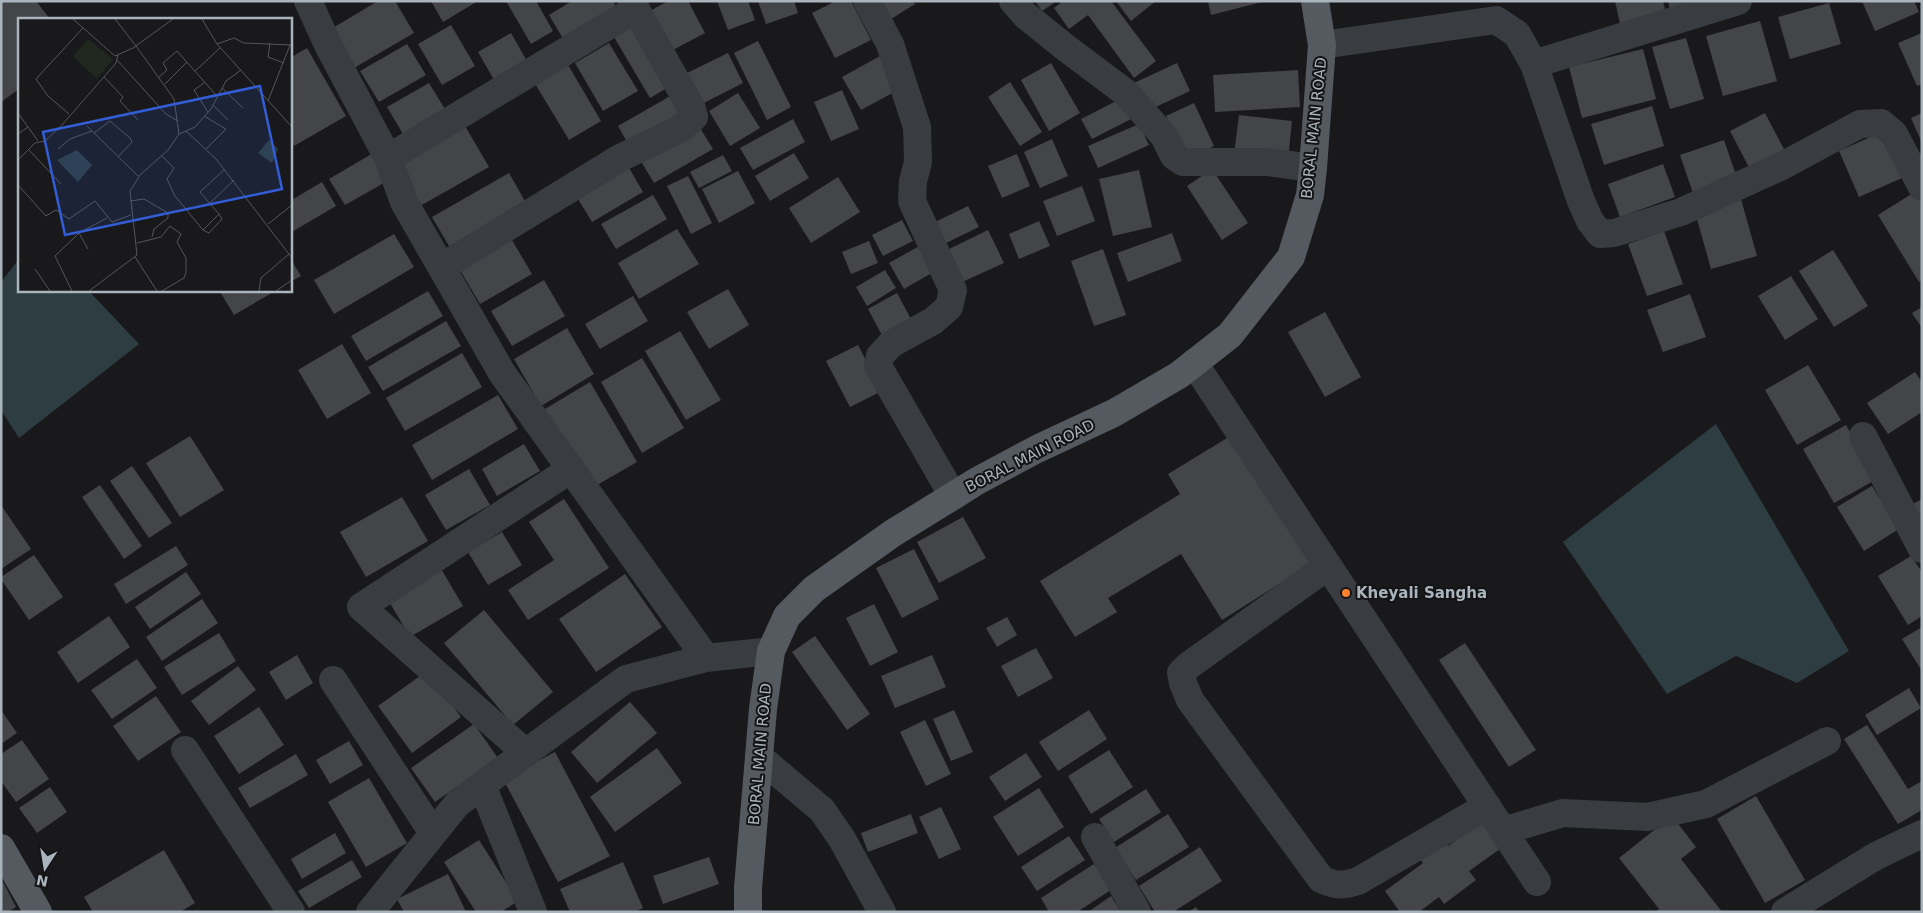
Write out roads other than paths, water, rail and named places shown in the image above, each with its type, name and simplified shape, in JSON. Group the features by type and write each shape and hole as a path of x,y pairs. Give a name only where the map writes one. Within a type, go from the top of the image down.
{"main road":[{"name":"BORAL MAIN ROAD","path":"748,912 748,888 763,709 771,652 787,616 814,589 893,532 977,480 1114,413 1179,375 1230,334 1291,257 1310,195 1322,45 1315,1"},
{"path":"1,848 38,912"}],"street":[{"path":"308,1 328,45 388,158 404,202 502,372 706,658"},
{"path":"867,1 890,44 917,126 918,162 912,181 912,201 953,290 949,307 933,321 891,344 880,356 878,366 952,496"},
{"path":"1013,1 1025,15 1126,93 1164,136 1174,156 1183,162 1268,162 1313,168"},
{"path":"1534,64 1738,1"},
{"path":"388,158 634,5 692,110 694,117 680,129 620,158 442,267"},
{"path":"1322,45 1496,20 1517,34 1534,64 1581,201 1590,221 1600,234 1614,233 1681,212 1782,166 1860,124 1881,123 1894,134 1922,187"},
{"path":"1194,363 1537,882"},
{"path":"1863,436 1922,549"},
{"path":"526,753 361,607 571,469"},
{"path":"1328,566 1188,666 1181,673 1190,700 1321,879 1332,884 1344,886 1358,881 1487,806"},
{"path":"376,910 457,804 626,679 706,658 771,652"},
{"path":"333,680 433,833"},
{"path":"1503,831 1563,813 1647,817 1706,804 1827,741"},
{"path":"185,750 291,912"},
{"path":"759,757 822,810 842,838 882,912"},
{"path":"482,785 533,912"},
{"path":"1784,912 1876,856 1922,834"},
{"path":"1095,838 1138,912"}],"place":[{"name":"Kheyali Sangha","path":"1346,593"}]}
